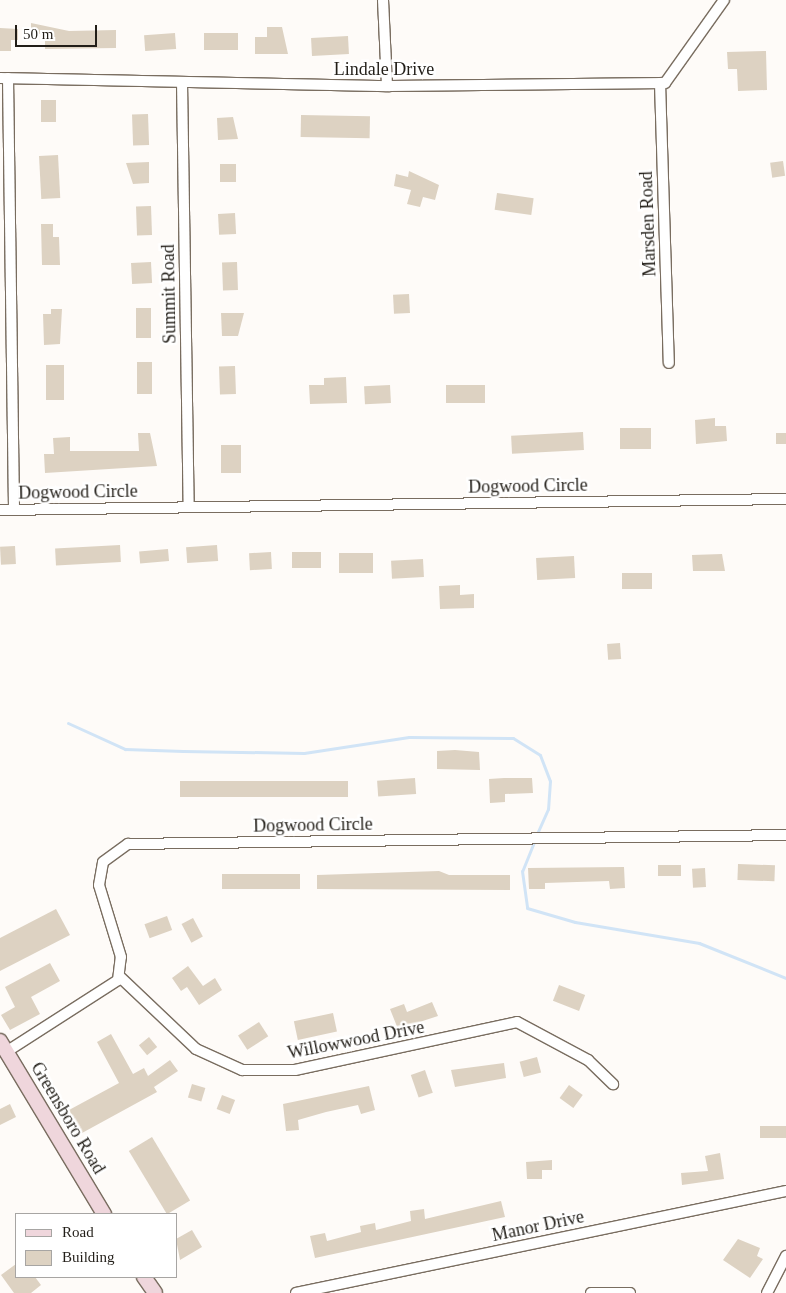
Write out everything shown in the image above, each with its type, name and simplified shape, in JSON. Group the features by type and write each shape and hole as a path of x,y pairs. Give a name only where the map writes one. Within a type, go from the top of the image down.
{"main road":[{"name":"Greensboro Road","path":"3,1046 103,1213"},
{"path":"145,1278 155,1293"}],"street":[{"path":"383,0 387,86"},
{"path":"660,84 665,83 724,0"},
{"path":"4,78 14,510"},
{"name":"Lindale Drive","path":"4,78 387,86 660,84"},
{"name":"Summit Road","path":"182,82 189,506"},
{"name":"Marsden Road","path":"660,84 669,363"},
{"name":"Dogwood Circle","path":"0,510 786,499"},
{"name":"Dogwood Circle","path":"119,976 121,957 99,885 103,862 128,844 786,835"},
{"path":"3,1046 119,976"},
{"name":"Willowwood Drive","path":"119,976 196,1049 242,1070 295,1070 517,1022 588,1060 613,1084"},
{"name":"Manor Drive","path":"296,1293 786,1191"},
{"path":"766,1293 786,1256"},
{"path":"591,1293 630,1293"}],"building":[{"path":"31,23 69,31 116,30 116,48 45,49 45,34 31,34"},
{"path":"267,27 282,27 288,54 255,54 255,37 267,37"},
{"path":"0,28 18,29 18,40 11,40 11,51 0,51"},
{"path":"175,33 176,49 145,51 144,35"},
{"path":"204,33 238,33 238,50 204,50"},
{"path":"348,36 349,54 312,56 311,38"},
{"path":"766,51 767,90 738,91 737,69 728,69 727,52"},
{"path":"41,100 56,100 56,122 41,122"},
{"path":"148,114 149,145 133,146 132,115"},
{"path":"301,115 370,116 370,138 301,137"},
{"path":"233,117 238,139 218,140 217,118"},
{"path":"58,155 60,198 41,199 39,156"},
{"path":"783,161 785,176 772,178 770,163"},
{"path":"149,162 149,183 133,184 126,163"},
{"path":"220,164 236,164 236,182 220,182"},
{"path":"409,171 439,185 435,200 423,197 420,207 407,204 411,190 394,186 396,174 408,177"},
{"path":"497,193 534,198 531,215 495,210"},
{"path":"151,206 152,235 137,236 136,207"},
{"path":"235,213 236,234 219,235 218,214"},
{"path":"41,224 53,224 53,237 59,237 60,265 42,265"},
{"path":"151,262 152,283 132,284 131,263"},
{"path":"237,262 238,290 223,291 222,263"},
{"path":"409,294 410,313 394,314 393,295"},
{"path":"136,308 151,308 151,338 136,338"},
{"path":"51,309 62,309 60,344 44,345 43,314 51,314"},
{"path":"221,313 244,313 238,336 222,336"},
{"path":"137,362 152,362 152,394 137,394"},
{"path":"46,365 64,365 64,400 46,400"},
{"path":"235,366 236,394 220,395 219,367"},
{"path":"346,377 347,403 310,404 309,385 324,385 324,378"},
{"path":"390,385 391,403 365,404 364,386"},
{"path":"446,385 485,385 485,403 446,403"},
{"path":"715,418 715,426 726,426 727,441 696,444 695,420"},
{"path":"620,428 651,428 651,449 620,449"},
{"path":"583,432 584,450 512,454 511,436"},
{"path":"138,433 150,433 157,466 45,473 44,454 54,454 53,438 70,437 70,451 139,451"},
{"path":"776,433 786,433 786,444 776,444"},
{"path":"221,445 241,445 241,473 221,473"},
{"path":"120,545 121,562 56,565 55,548"},
{"path":"217,545 218,561 187,563 186,547"},
{"path":"15,546 16,564 1,565 0,547"},
{"path":"168,549 169,561 140,563 139,552"},
{"path":"271,552 272,569 250,570 249,553"},
{"path":"292,552 321,552 321,568 292,568"},
{"path":"339,553 373,553 373,573 339,573"},
{"path":"722,554 725,571 693,571 692,555"},
{"path":"574,556 575,578 537,580 536,558"},
{"path":"423,559 424,577 392,579 391,561"},
{"path":"622,573 652,573 652,589 622,589"},
{"path":"460,585 460,595 474,594 474,608 440,609 439,586"},
{"path":"620,643 621,659 608,660 607,644"},
{"path":"437,751 479,752 480,770 437,769"},
{"path":"415,778 416,794 378,797 377,781"},
{"path":"532,778 533,793 505,794 505,802 490,803 489,779"},
{"path":"180,781 348,781 348,797 180,797"},
{"path":"738,864 775,865 774,881 737,880"},
{"path":"658,865 681,865 681,876 658,876"},
{"path":"624,867 625,888 610,889 609,881 545,883 545,889 529,889 528,868"},
{"path":"705,868 706,887 693,888 692,869"},
{"path":"439,871 449,875 510,875 510,890 317,889 317,875"},
{"path":"222,874 300,874 300,889 222,889"},
{"path":"56,909 70,935 0,971 0,938"},
{"path":"167,916 172,930 150,938 144,924"},
{"path":"193,918 203,937 191,943 182,924"},
{"path":"50,963 60,981 31,997 40,1014 10,1030 1,1015 15,1007 5,987"},
{"path":"188,966 203,986 215,978 222,990 199,1005 187,987 181,991 172,978"},
{"path":"559,985 585,995 579,1011 553,1001"},
{"path":"432,1002 438,1016 398,1029 390,1009 404,1004 407,1012"},
{"path":"333,1013 337,1032 298,1040 294,1021"},
{"path":"259,1022 268,1036 247,1050 238,1036"},
{"path":"111,1034 133,1074 144,1068 148,1076 170,1060 178,1071 154,1087 157,1092 82,1133 69,1110 119,1083 97,1042"},
{"path":"149,1037 157,1047 147,1055 139,1045"},
{"path":"537,1057 541,1072 524,1077 520,1062"},
{"path":"504,1063 506,1078 455,1087 451,1070"},
{"path":"425,1070 433,1093 419,1098 411,1075"},
{"path":"192,1084 205,1088 201,1101 188,1097"},
{"path":"569,1085 583,1095 573,1108 560,1098"},
{"path":"369,1086 375,1110 361,1114 358,1105 326,1112 298,1120 299,1130 286,1131 283,1104"},
{"path":"222,1095 235,1100 230,1114 217,1109"},
{"path":"10,1104 16,1117 0,1125 0,1109"},
{"path":"760,1126 786,1126 786,1138 760,1138"},
{"path":"152,1137 190,1200 169,1213 166,1213 129,1151"},
{"path":"720,1153 724,1179 682,1185 681,1173 708,1171 705,1156"},
{"path":"552,1160 552,1170 542,1170 542,1179 527,1179 526,1162"},
{"path":"501,1201 505,1217 315,1258 310,1236 325,1233 327,1241 361,1232 360,1226 375,1223 376,1230 411,1221 410,1211 424,1209 425,1219"},
{"path":"192,1230 202,1247 180,1260 178,1238"},
{"path":"738,1239 760,1248 757,1256 763,1259 750,1278 723,1260"},
{"path":"15,1265 15,1278 36,1278 41,1285 31,1293 14,1293 1,1275"}],"waterway":[{"path":"68,723 125,749 183,751 304,753 409,737 513,738 540,755 550,781 548,809 536,836"},
{"path":"534,842 522,871 527,908 575,922 699,943 786,978"}]}
